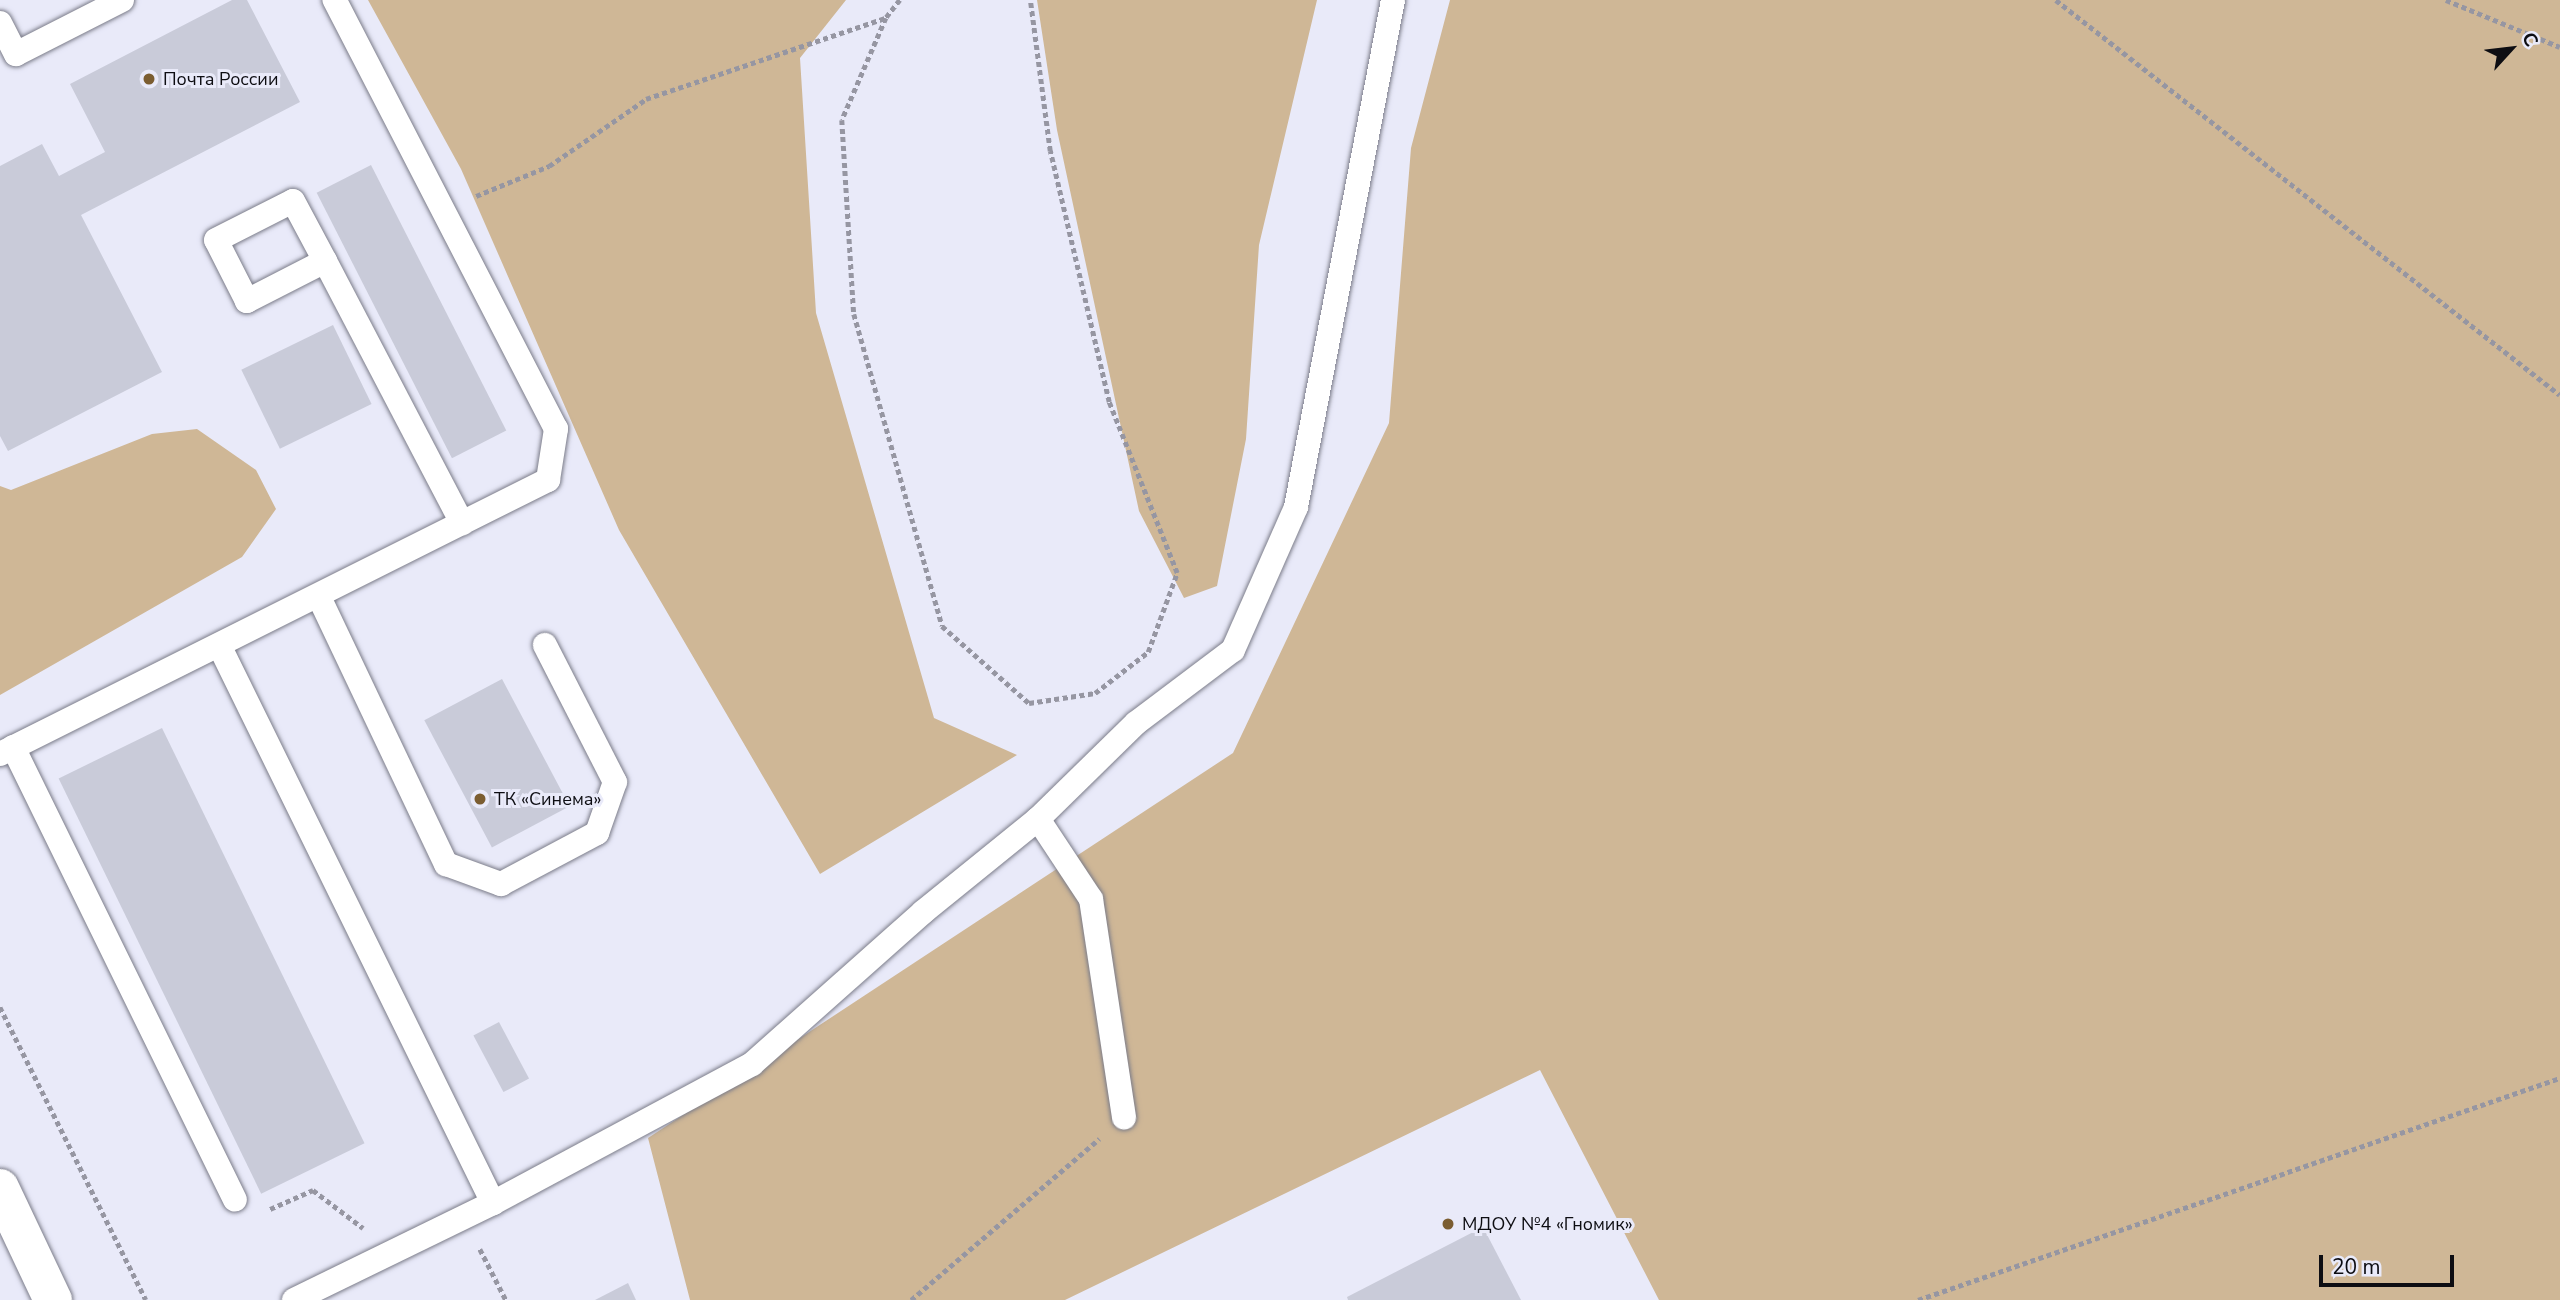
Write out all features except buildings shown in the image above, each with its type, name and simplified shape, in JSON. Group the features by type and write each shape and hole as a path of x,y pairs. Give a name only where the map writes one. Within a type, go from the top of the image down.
{"street":[{"path":"0,1188 53,1300"}],"lane":[{"path":"0,23 16,54 122,0"},
{"path":"235,1200 6,751 319,597 548,480 556,429 335,0"},
{"path":"294,1300 493,1203 752,1064 923,912 1038,819 1136,723 1233,650 1296,507 1393,0"},
{"path":"325,261 247,301 216,240 293,201 325,261 462,523"},
{"path":"319,597 446,864 500,884 597,833 615,782 545,645"},
{"path":"219,645 493,1203"},
{"path":"1038,819 1091,899 1124,1118"}],"path":[{"path":"900,0 886,18 842,120 854,314 943,626 1029,703 1095,693 1148,652 1177,573 1109,402 1050,151 1030,0"},
{"path":"2056,0 2560,394"},
{"path":"2446,0 2560,47"},
{"path":"442,210 549,166 646,99 886,18"},
{"path":"0,1007 146,1300"},
{"path":"1918,1300 2560,1078"},
{"path":"911,1300 1124,1118"},
{"path":"235,1200 269,1209 313,1190 394,1251"},
{"path":"465,1216 506,1300"}],"shaded area":[{"path":"368,0 846,0 800,58 816,313 934,718 1017,755 820,874 619,530 461,169"},
{"path":"1037,0 1317,0 1259,245 1246,439 1217,586 1184,598 1139,511 1057,130"},
{"path":"1450,0 2560,0 2560,1300 1659,1300 1540,1070 1065,1300 690,1300 648,1138 1233,753 1389,423 1411,148"},
{"path":"197,429 256,470 276,509 242,557 0,695 0,486 11,490 152,434"}],"place":[{"name":"Почта России","path":"149,79"},
{"name":"ТК «Синема»","path":"480,799"},
{"name":"МДОУ №4 «Гномик»","path":"1448,1224"}]}
